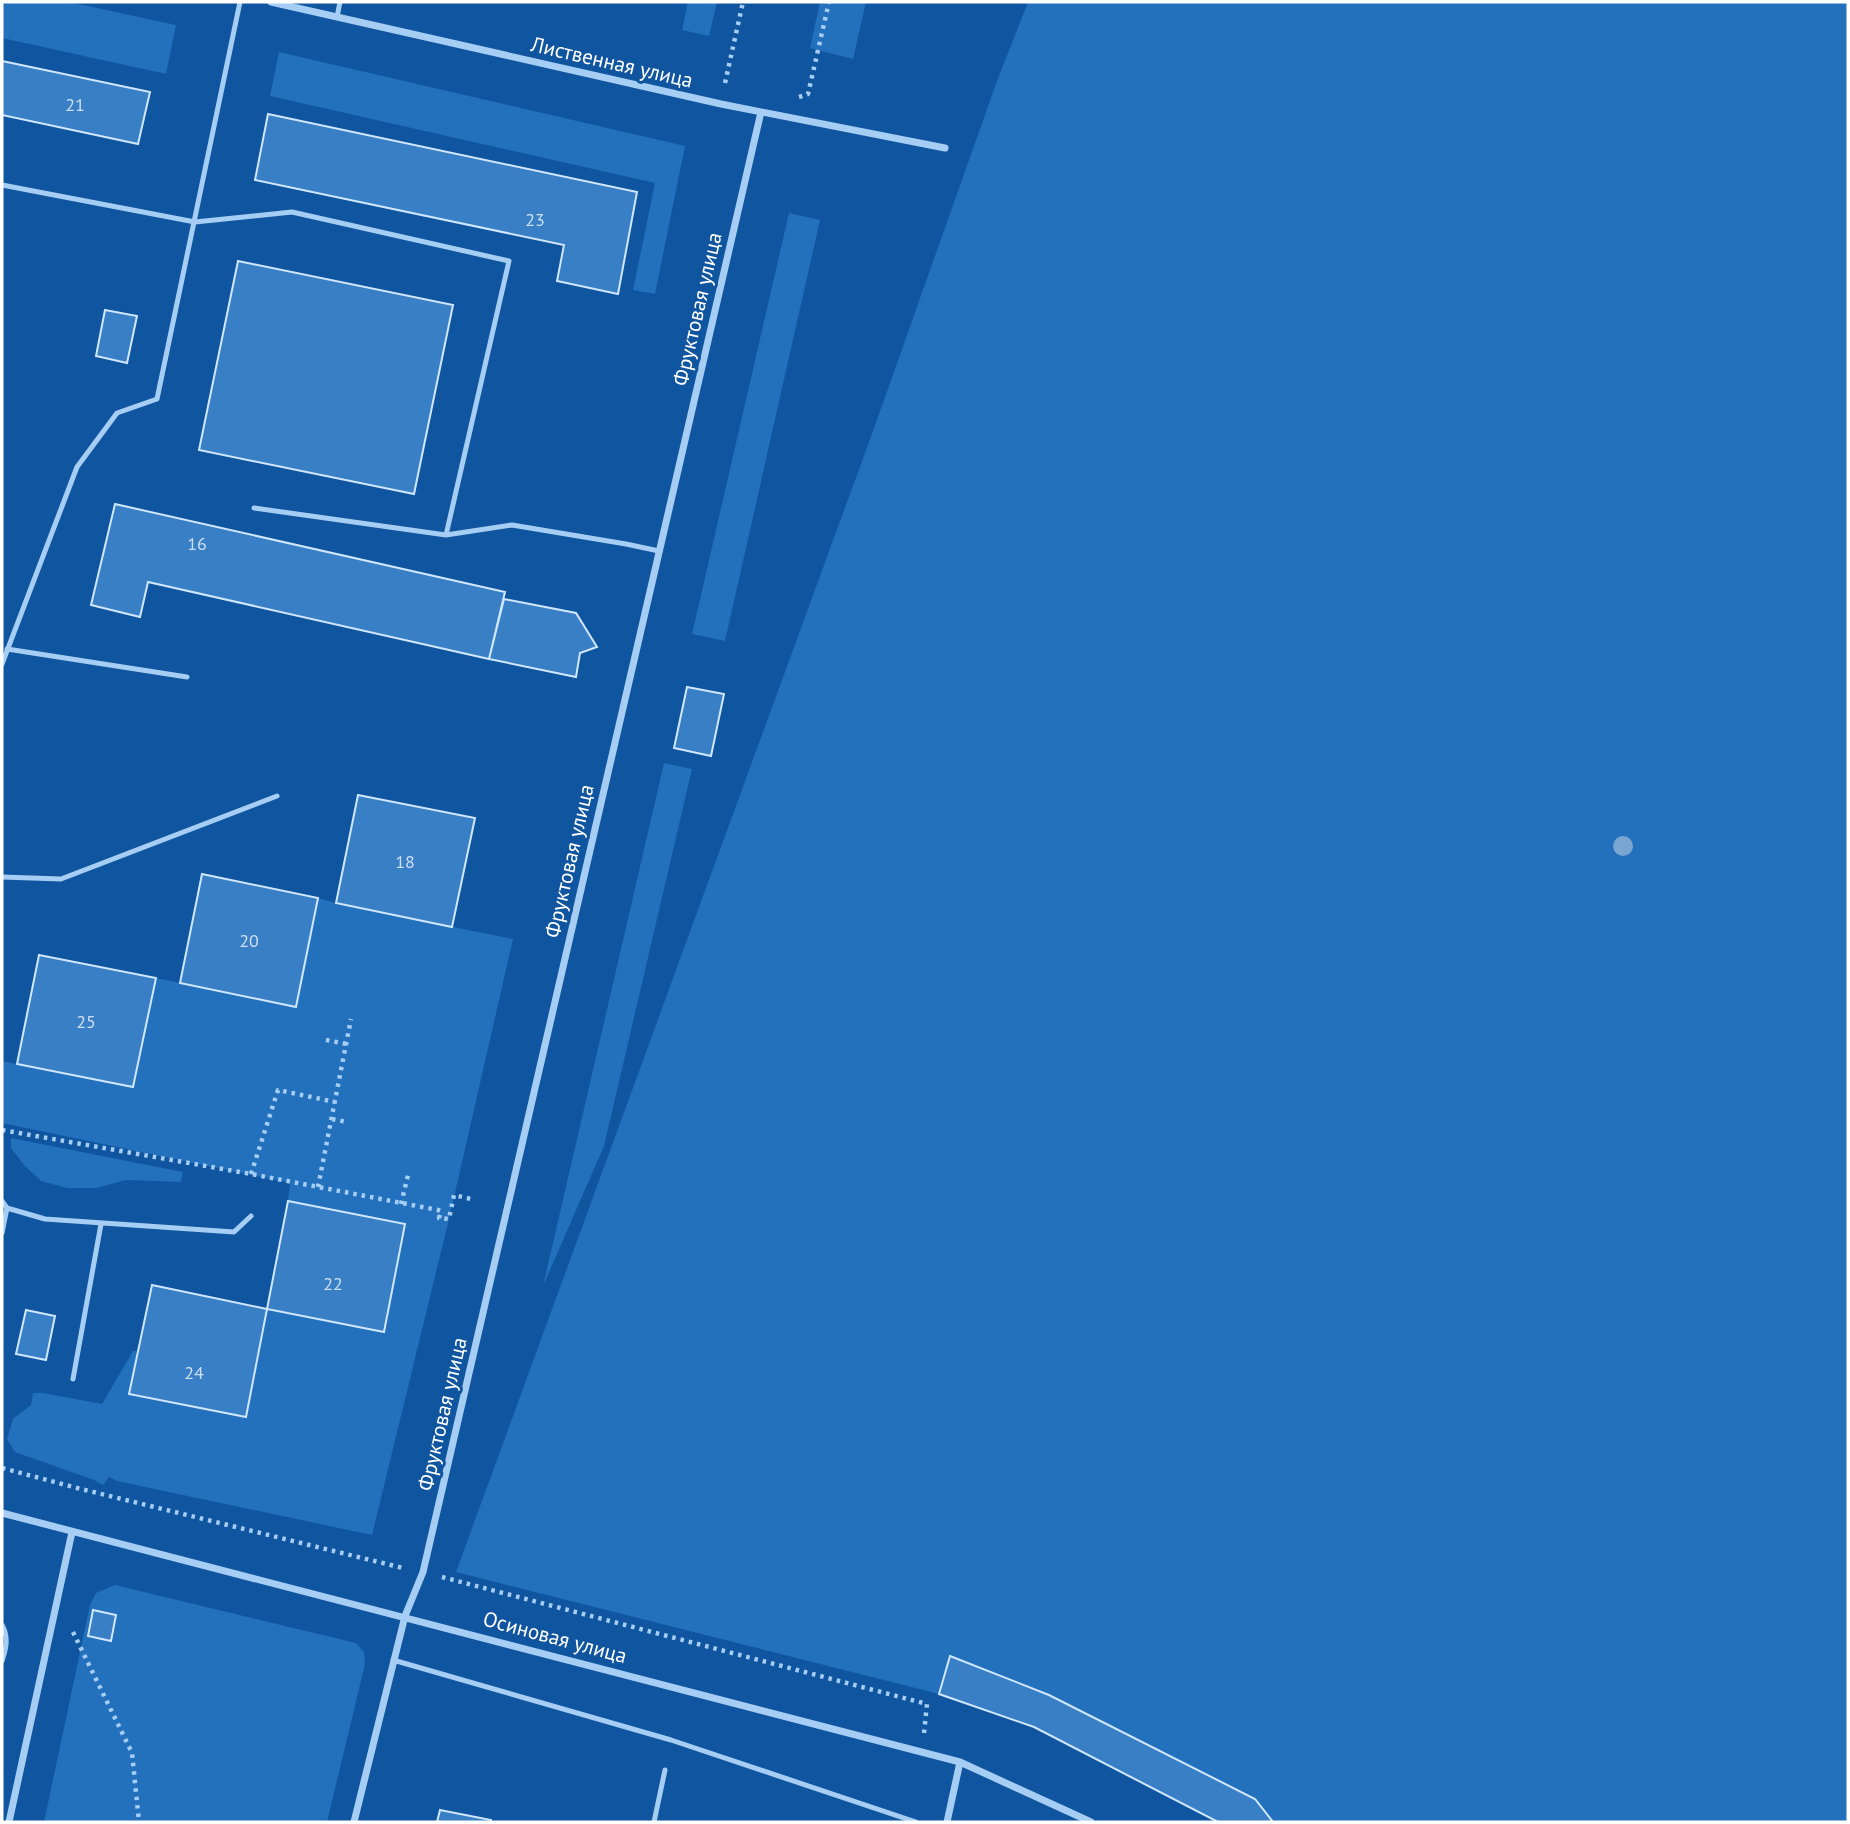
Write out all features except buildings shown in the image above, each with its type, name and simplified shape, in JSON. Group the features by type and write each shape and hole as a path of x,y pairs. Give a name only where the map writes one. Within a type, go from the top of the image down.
{"street":[{"name":"Лиственная улица","path":"271,2 721,104 946,148"},
{"name":"Фруктовая улица","path":"354,1822 405,1616 423,1572 761,112"},
{"name":"Осиновая улица","path":"2,1513 922,1751 960,1762 1091,1822"},
{"path":"9,1822 72,1532"},
{"path":"947,1822 960,1762"}],"lane":[{"path":"2,664 78,467 117,413 157,399 240,2"},
{"path":"337,17 340,2"},
{"path":"2,185 195,222 292,212 509,261 446,535"},
{"path":"254,508 446,535 512,525 659,551"},
{"path":"7,649 187,677"},
{"path":"2,877 61,879 277,796"},
{"path":"2,1200 7,1208 45,1219 101,1224 234,1232 251,1216"},
{"path":"2,1233 7,1208"},
{"path":"73,1379 101,1224"},
{"path":"2,1625 7,1645 2,1661"},
{"path":"393,1660 671,1740 916,1822"},
{"path":"654,1822 665,1770"}],"path":[{"path":"721,104 743,2"},
{"path":"761,112 808,94 829,2"},
{"path":"318,1187 351,1019"},
{"path":"326,1040 346,1044"},
{"path":"251,1174 278,1090 335,1102"},
{"path":"332,1119 347,1122"},
{"path":"2,1130 441,1211 439,1218 449,1219 454,1195 471,1199"},
{"path":"401,1204 409,1171"},
{"path":"2,1468 382,1562"},
{"path":"423,1572 927,1704 922,1751"},
{"path":"57,1600 132,1753 139,1822"}],"shaded area":[{"path":"2,2 69,2 176,25 166,74 2,38"},
{"path":"688,2 717,2 709,36 682,30"},
{"path":"820,2 866,2 853,59 810,48"},
{"path":"1028,2 1848,2 1848,1822 1273,1822 1255,1799 1049,1695 951,1656 939,1694 456,1572"},
{"path":"279,52 685,146 655,294 633,290 655,183 270,96"},
{"path":"789,213 820,220 725,641 692,634"},
{"path":"664,763 692,769 604,1146 543,1286"},
{"path":"318,898 513,939 449,1219 372,1535 117,1481 109,1477 103,1485 15,1452 7,1439 13,1419 31,1405 33,1393 102,1404 133,1351 138,1351 129,1394 246,1417 290,1183 2,1123 2,1061 133,1087 156,978 296,1006"},
{"path":"11,1138 183,1172 181,1182 126,1180 96,1188 67,1188 41,1181 11,1148"},
{"path":"115,1585 356,1643 364,1652 365,1664 327,1822 44,1822 90,1605 96,1593"}]}
